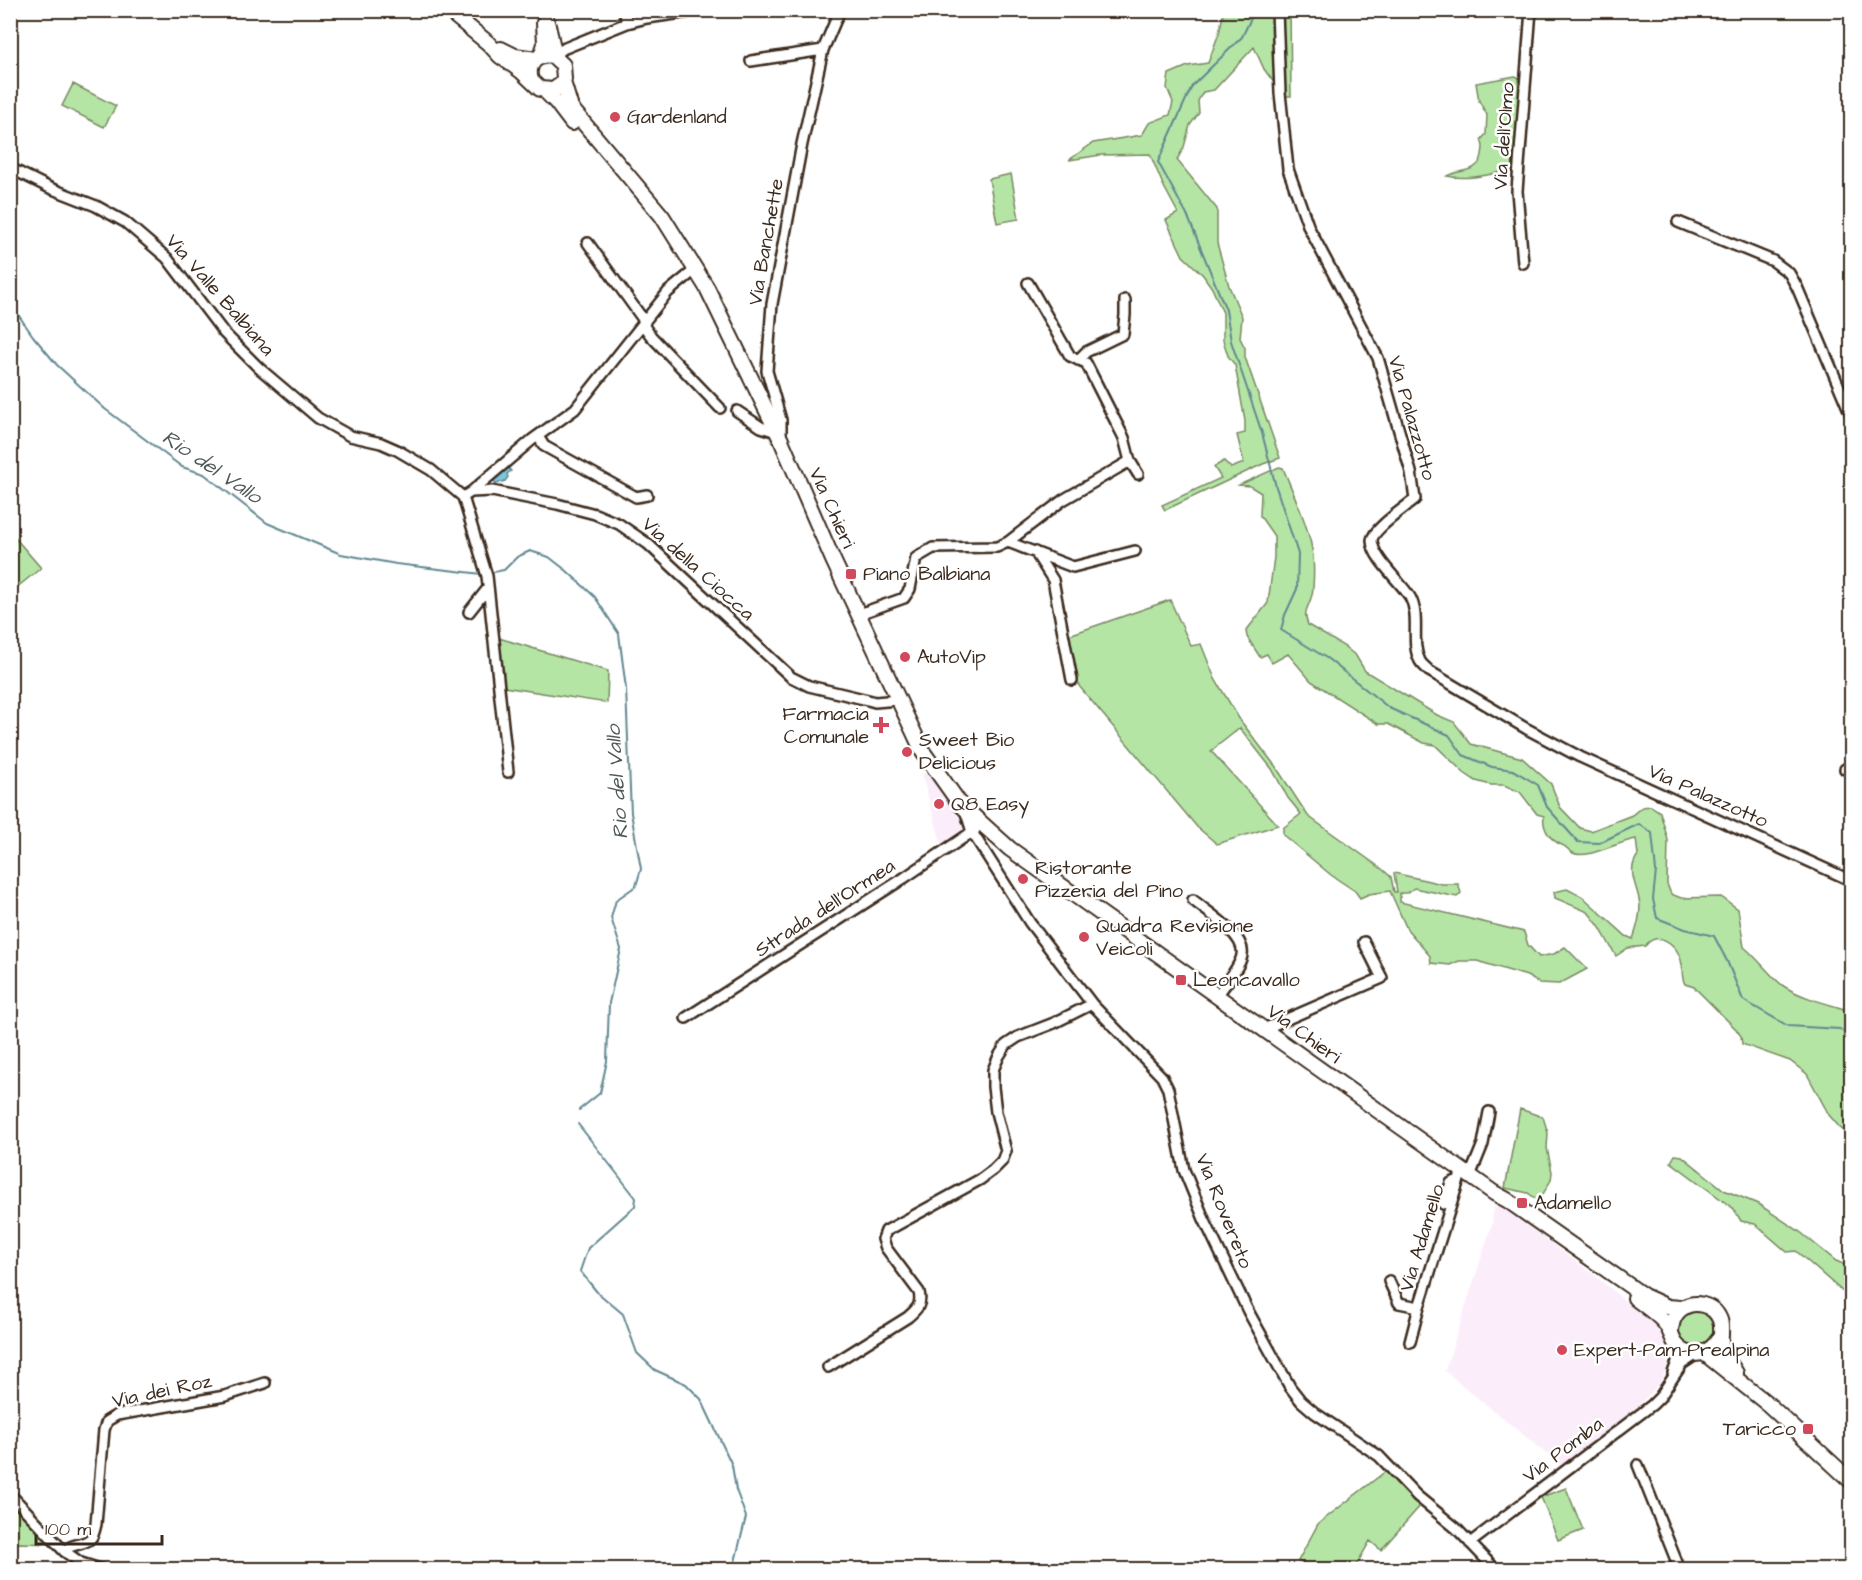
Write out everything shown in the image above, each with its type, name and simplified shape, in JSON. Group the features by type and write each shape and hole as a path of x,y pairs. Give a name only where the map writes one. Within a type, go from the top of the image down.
{"main road":[{"path":"448,10 531,80 536,87 554,90 562,82 565,73 553,47 550,24 543,10"},
{"path":"531,80 530,67 538,58 544,44 544,25 536,10"},
{"path":"488,43 515,56 538,58 547,55 560,61"},
{"name":"Via Chieri","path":"562,82 571,108 662,216 696,269 716,305 779,436 923,752 977,828 1264,1029 1463,1175 1507,1200 1644,1296 1668,1307 1682,1308 1696,1304 1711,1308 1720,1320 1722,1347 1728,1363 1747,1386"},
{"name":"Via Chieri","path":"544,90 570,121 619,166"},
{"name":"Via Chieri","path":"1490,1190 1503,1203 1649,1309 1665,1323 1677,1345"},
{"path":"1671,1331 1672,1322 1682,1308"},
{"path":"1677,1345 1689,1353 1701,1354 1712,1349 1720,1336"},
{"path":"1701,1354 1747,1386 1851,1482"}],"street":[{"path":"624,10 627,23"},
{"path":"560,61 560,51 627,23 704,10"},
{"name":"Via Banchette","path":"779,436 781,420 767,371 772,304 802,144 823,50 840,10"},
{"name":"Via Palazzotto","path":"1277,10 1280,93 1288,169 1309,228 1378,358 1411,472 1415,499 1375,532 1372,540 1377,555 1410,598 1415,611 1417,650 1420,661 1430,671 1449,683 1580,757 1851,881"},
{"name":"Via dell'Olmo","path":"1522,263 1517,191 1531,10"},
{"path":"751,61 823,50"},
{"name":"Via Valle Balbiana","path":"10,168 50,188 96,206 125,222 167,258 224,333 259,368 318,418 350,436 381,443 397,450 467,495"},
{"path":"1678,222 1773,261 1789,273 1797,287 1851,417"},
{"path":"588,243 651,336 720,408"},
{"path":"508,772 488,588 467,495 538,436 575,409 668,292 696,269"},
{"path":"1028,283 1070,356 1086,363 1124,438 1130,460 1138,474"},
{"path":"1078,360 1086,352 1123,334 1125,300"},
{"path":"737,411 761,428 779,436"},
{"path":"538,436 544,446 636,498 646,495"},
{"path":"859,614 904,597 910,589 916,558 933,548 997,547 1008,542 1063,500 1130,460"},
{"name":"Via della Ciocca","path":"467,495 492,491 557,504 595,514 620,524 648,544 791,677 809,686 875,702 898,700"},
{"path":"1008,542 1073,567 1135,551"},
{"path":"1035,552 1053,580 1072,680"},
{"path":"469,612 488,588"},
{"name":"Via Rovereto","path":"977,828 1030,923 1092,1004 1151,1064 1168,1089 1184,1170 1204,1220 1248,1311 1290,1387 1315,1413 1379,1456 1496,1569"},
{"name":"Strada dell'Ormea","path":"686,1018 904,878 977,828"},
{"path":"1193,900 1235,934 1242,948 1243,956 1217,996"},
{"path":"1264,1029 1382,978 1364,942"},
{"path":"828,1367 908,1317 917,1310 921,1301 918,1292 886,1248 883,1239 886,1231 981,1179 1002,1161 1006,1151 996,1112 993,1070 1006,1045 1018,1037 1054,1023 1092,1004"},
{"path":"1463,1175 1483,1144 1489,1112"},
{"name":"Via Adamello","path":"1443,1204 1451,1183 1463,1175"},
{"name":"Via Adamello","path":"1410,1342 1419,1307 1463,1175"},
{"name":"Via Adamello","path":"1389,1281 1399,1303 1419,1307"},
{"name":"Via Pomba","path":"1672,1378 1677,1362 1677,1345"},
{"name":"Via Pomba","path":"1470,1543 1652,1405 1682,1364 1701,1354"},
{"name":"Via dei Roz","path":"64,1551 69,1546 91,1538 96,1524 104,1430 107,1421 117,1415 225,1396 266,1383"},
{"path":"1638,1465 1680,1569"},
{"path":"10,1494 64,1551 81,1563 103,1569"}],"shaded area":[{"path":"927,772 967,829 942,846 922,775"},
{"path":"1494,1207 1502,1207 1594,1275 1654,1325 1667,1343 1667,1367 1660,1383 1618,1427 1560,1465 1445,1371 1492,1224"}],"green space":[{"path":"1224,11 1273,11 1275,84 1264,69 1254,47 1214,90 1203,92 1198,101 1199,113 1190,125 1184,147 1177,160 1217,209 1217,243 1229,286 1242,317 1240,338 1280,458 1165,510 1162,505 1221,478 1214,467 1224,461 1231,468 1244,463 1237,435 1245,433 1245,421 1235,365 1228,356 1223,340 1223,313 1212,288 1203,275 1183,256 1166,220 1178,213 1150,154 1101,155 1069,160 1093,143 1142,135 1149,123 1170,115 1173,102 1167,88 1169,74 1188,66 1208,63"},
{"path":"1281,11 1290,11 1291,96 1283,96"},
{"path":"1515,76 1520,78 1516,169 1473,177 1447,176 1473,168 1482,155 1481,140 1486,134 1487,115 1479,101 1476,83"},
{"path":"73,84 116,106 104,127 62,106"},
{"path":"1011,174 1019,219 997,223 989,179"},
{"path":"1279,467 1283,468 1312,547 1314,578 1312,595 1306,613 1308,625 1345,647 1356,656 1365,671 1437,715 1454,722 1471,744 1522,758 1551,784 1560,807 1580,828 1591,831 1632,815 1642,807 1651,806 1660,812 1668,840 1667,884 1671,894 1681,898 1721,897 1738,909 1744,947 1780,984 1809,998 1851,1011 1851,1135 1841,1129 1829,1115 1807,1074 1790,1061 1742,1044 1741,1036 1736,1029 1694,987 1685,984 1679,954 1671,944 1655,939 1645,946 1628,948 1616,956 1588,912 1555,898 1554,892 1567,889 1583,897 1626,936 1633,939 1640,906 1633,874 1634,862 1638,855 1636,839 1586,854 1573,853 1551,837 1544,825 1544,816 1537,814 1520,792 1504,785 1491,785 1476,781 1464,773 1435,745 1424,743 1388,724 1378,724 1311,681 1288,654 1272,663 1267,654 1260,657 1247,637 1246,631 1268,603 1274,557 1274,536 1260,516 1261,493 1250,486 1239,485"},
{"path":"10,532 41,568 11,592 10,592"},
{"path":"1170,600 1191,646 1201,644 1215,679 1240,720 1276,767 1308,816 1382,869 1391,877 1394,892 1397,892 1394,873 1442,884 1458,884 1461,893 1457,897 1414,888 1407,893 1400,893 1400,902 1524,932 1528,945 1539,957 1554,954 1565,947 1587,969 1559,984 1539,983 1527,976 1477,961 1459,961 1450,965 1431,963 1430,956 1407,929 1390,891 1369,894 1360,898 1355,891 1331,875 1283,835 1283,828 1301,814 1288,798 1272,769 1240,728 1211,751 1278,825 1217,844 1197,827 1079,686 1069,635"},
{"path":"499,638 608,671 607,703 504,687"},
{"path":"1520,1109 1543,1117 1548,1133 1547,1148 1552,1172 1551,1180 1539,1201 1528,1193 1505,1188"},
{"path":"1675,1155 1682,1156 1724,1190 1758,1204 1799,1231 1836,1261 1846,1265 1851,1274 1851,1299 1796,1251 1787,1252 1755,1224 1741,1221 1734,1209 1671,1162"},
{"path":"1696,1312 1708,1317 1713,1329 1708,1341 1696,1346 1684,1341 1679,1329 1684,1317"},
{"path":"1386,1471 1421,1505 1381,1550 1370,1541 1354,1569 1312,1569 1298,1561 1318,1524"},
{"path":"1566,1488 1583,1530 1558,1540 1541,1497"},
{"path":"10,1499 53,1544 11,1545"}],"water":[{"path":"507,467 511,471 507,474 508,477 505,481 496,484 492,479"}],"waterway":[{"path":"1252,10 1253,14 1242,37 1192,86 1158,162 1188,217 1226,310 1231,341 1262,433 1276,487 1298,554 1297,589 1281,630 1328,659 1389,708 1449,735 1463,755 1492,767 1513,770 1538,785 1547,807 1578,842 1599,843 1639,824 1652,833 1656,871 1653,899 1657,918 1685,929 1714,936 1743,1000 1788,1026 1840,1029 1852,1038"},
{"name":"Rio del Vallo","path":"10,303 57,365 105,409 182,467 204,474 267,523 341,554 396,564 482,574"},
{"name":"Rio del Vallo","path":"488,573 504,570 517,557 530,551 549,557 595,597 619,634 626,689 631,813 641,869 636,886 616,900 611,918 621,949 609,1003 607,1061 600,1093 579,1110"},
{"name":"Rio del Vallo","path":"578,1124 636,1198 635,1206 588,1248 580,1271 597,1292 623,1314 637,1353 655,1370 686,1384 701,1399 732,1465 736,1490 746,1517 733,1570"}],"place":[{"name":"Gardenland","path":"615,117"},
{"name":"Piano Balbiana","path":"851,574"},
{"name":"AutoVip","path":"905,657"},
{"name":"Farmacia Comunale","path":"881,725"},
{"name":"Sweet Bio Delicious","path":"907,752"},
{"name":"Q8 Easy","path":"939,804"},
{"name":"Ristorante Pizzeria del Pino","path":"1023,879"},
{"name":"Quadra Revisione Veicoli","path":"1084,937"},
{"name":"Leoncavallo","path":"1181,980"},
{"name":"Adamello","path":"1522,1203"},
{"name":"Expert-Pam-Prealpina","path":"1562,1350"},
{"name":"Taricco","path":"1808,1429"}]}
